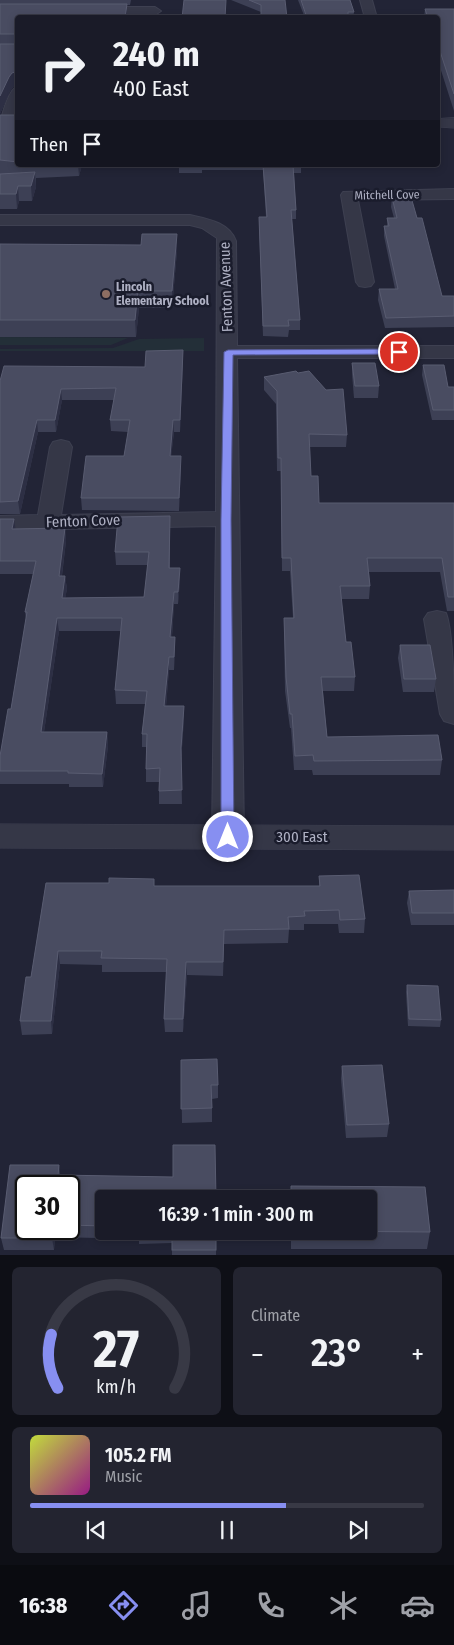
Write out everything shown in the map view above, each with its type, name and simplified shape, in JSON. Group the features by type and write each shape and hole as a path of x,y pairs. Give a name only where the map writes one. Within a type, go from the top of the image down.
{"street":[{"path":"366,0 370,15"},
{"path":"77,11 155,9"},
{"path":"8,123 15,100"},
{"path":"440,123 454,123"},
{"name":"Mitchell Cove","path":"365,282 349,195 454,194"},
{"name":"Fenton Avenue","path":"0,220 190,220 208,224 225,235 227,241 228,352 226,520 228,837"},
{"path":"228,352 454,352"},
{"path":"48,523 61,448"},
{"name":"Fenton Cove","path":"0,523 226,520"},
{"path":"436,619 454,714"},
{"name":"300 East","path":"0,836 454,838"}],"shaded area":[{"path":"0,337 128,338 111,345 0,345"},
{"path":"204,338 204,351 0,351 0,349 113,348 139,339"}],"building":[{"path":"184,0 226,0 225,15 182,15"},
{"path":"249,0 285,0 287,15 261,15 261,5"},
{"path":"301,0 350,0 354,12 348,12 348,15 306,15"},
{"path":"0,4 127,4 125,15 15,15 15,34 0,34"},
{"path":"425,9 454,9 454,94 440,51 440,15 427,15"},
{"path":"0,44 15,44 15,72 9,77 0,96"},
{"path":"0,115 15,115 15,162 0,160"},
{"path":"263,167 293,167 296,210 291,210 300,320 288,320 289,326 263,326 259,217 267,217"},
{"path":"35,172 31,186 18,186 16,194 0,194 0,174"},
{"path":"392,197 411,197 417,218 422,218 442,296 454,296 454,316 386,318 379,289 398,289 384,226 389,226 387,218 397,218"},
{"path":"142,234 177,234 172,291 138,291 135,320 0,320 0,244 141,245"},
{"path":"183,350 180,420 173,420 170,456 181,456 179,498 81,498 86,456 124,456 130,420 110,420 116,388 61,389 55,420 37,420 18,501 0,502 0,381 4,366 145,367 146,351"},
{"path":"352,363 375,363 379,386 355,386"},
{"path":"423,365 444,365 448,387 454,387 454,410 433,410"},
{"path":"296,371 298,373 309,371 326,390 343,389 347,435 309,434 311,476 318,476 319,503 454,503 454,597 448,597 442,558 367,558 370,586 340,586 346,642 351,642 355,677 321,677 327,737 438,735 442,760 314,761 313,755 295,756 292,714 290,714 286,677 284,618 294,618 291,558 282,558 281,458 278,458 277,391 264,377"},
{"path":"170,516 169,568 180,568 178,592 174,592 170,637 175,637 174,657 169,657 164,706 184,706 181,748 182,790 159,791 160,768 146,769 147,734 142,734 147,691 115,690 122,618 57,618 41,732 107,732 102,774 68,773 68,771 0,771 0,756 8,709 11,709 27,612 25,612 36,561 0,561 0,519 14,519 12,529 65,528 59,576 65,576 62,598 144,597 149,552 115,552 118,517"},
{"path":"400,645 430,645 436,679 404,679"},
{"path":"359,875 365,919 340,920 339,910 304,911 305,916 288,917 289,929 224,930 223,962 186,962 183,1019 164,1019 167,959 101,958 102,951 58,951 51,1021 20,1021 26,977 31,977 46,883 109,883 109,878 154,879 154,886 320,886 319,876"},
{"path":"454,890 454,913 412,913 409,891"},
{"path":"407,985 438,986 441,1020 409,1019"},
{"path":"217,1059 218,1085 211,1085 212,1108 181,1109 181,1060"},
{"path":"382,1065 389,1124 347,1125 342,1066"},
{"path":"173,1145 215,1145 216,1190 95,1190 95,1226 80,1225 80,1175 173,1177"},
{"path":"10,1165 59,1165 58,1175 15,1175 15,1238 1,1238"},
{"path":"291,1186 425,1187 430,1232 377,1232 377,1190 291,1190"},
{"path":"172,1240 216,1240 216,1250 172,1250"}],"place":[{"name":"Lincoln Elementary School","path":"106,294"}],"route":[{"path":"228,837 226,520 229,395 228,352 399,352"}]}
